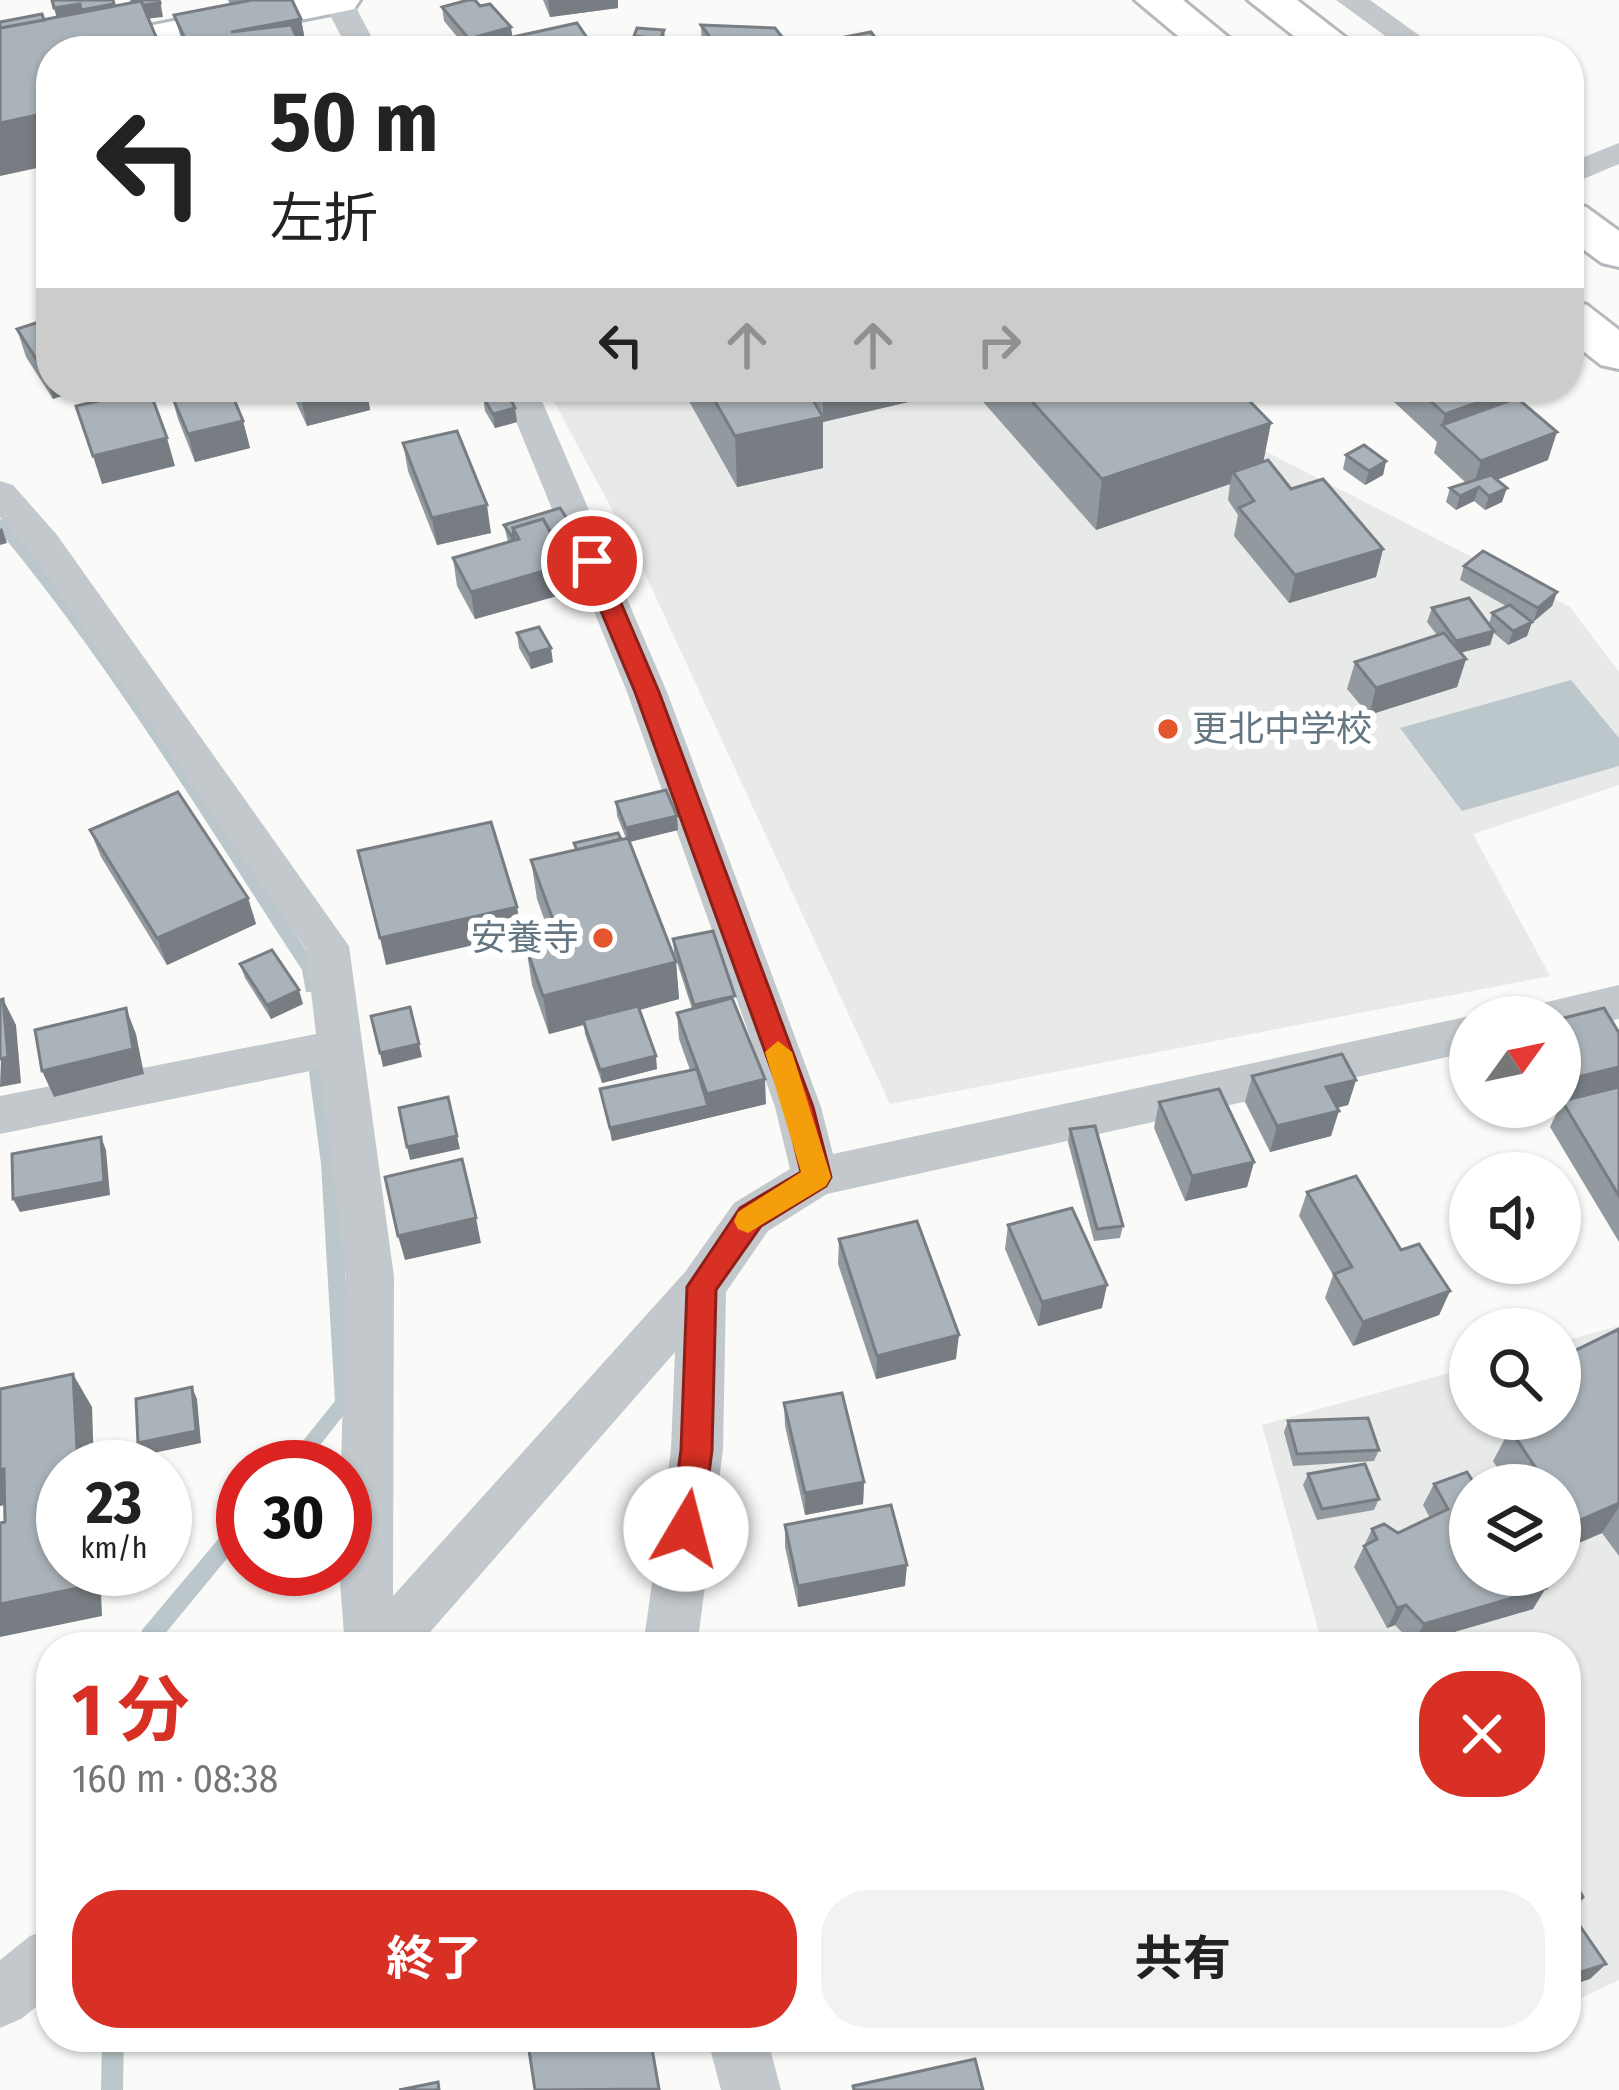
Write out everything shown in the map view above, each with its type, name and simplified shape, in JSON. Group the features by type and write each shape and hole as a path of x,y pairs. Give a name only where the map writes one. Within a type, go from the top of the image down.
{"highway":[{"path":"1156,0 1203,36"},
{"path":"1269,0 1320,36"},
{"path":"1584,228 1619,253"},
{"path":"1584,327 1619,354"}],"street":[{"path":"162,36 338,0 356,36"},
{"path":"1351,0 1404,36"},
{"path":"525,402 647,692 799,1107 816,1177"},
{"path":"0,493 44,544 327,946 370,1277 364,1589 370,1632"},
{"path":"1581,1010 1619,1002"},
{"path":"395,1632 702,1287 751,1217 816,1177 1449,1039"},
{"path":"0,1114 339,1047"},
{"path":"672,1632 697,1450 702,1287"},
{"path":"0,1998 36,1970"},
{"path":"741,2052 751,2090"}],"shaded area":[{"name":"更北中学校","path":"554,402 1214,402 1267,452 1570,607 1619,672 1619,785 1473,834 1550,976 890,1104 634,550"},
{"path":"1571,680 1619,738 1619,766 1462,811 1400,728"},
{"path":"1619,1326 1619,1980 1581,1998 1581,1632 1319,1632 1262,1425 1449,1373 1449,1440 1581,1440 1581,1336"}],"building":[{"path":"52,0 113,0 114,4 81,10 80,4 54,8"},
{"path":"132,0 159,0 160,3 143,5"},
{"path":"252,0 292,0 301,19 231,32 291,25 296,36 184,36 174,15"},
{"path":"468,0 480,6 490,4 511,27 466,36 442,7"},
{"path":"141,1 156,36 36,36 36,115 0,123 0,28"},
{"path":"42,14 44,20 0,28 0,22"},
{"path":"577,23 586,36 517,36"},
{"path":"701,25 775,28 781,36 709,36"},
{"path":"637,28 664,30 661,36 634,36"},
{"path":"36,323 36,359 17,329"},
{"path":"154,402 167,438 93,456 76,406"},
{"path":"175,402 235,402 243,421 188,434"},
{"path":"486,402 512,402 515,408 493,414"},
{"path":"716,402 814,402 823,417 735,436"},
{"path":"1033,402 1251,402 1271,423 1102,479"},
{"path":"1432,402 1479,402 1445,414"},
{"path":"1506,402 1522,402 1557,432 1481,461 1442,425"},
{"path":"457,431 487,505 432,518 403,443"},
{"path":"1364,445 1386,461 1369,471 1346,455"},
{"path":"1268,460 1291,489 1323,479 1383,549 1295,575 1239,508 1254,501 1233,472"},
{"path":"1491,475 1507,488 1489,496 1479,487 1460,496 1450,488"},
{"path":"560,508 575,531 554,538 543,519 513,528 514,540 504,525"},
{"path":"543,519 568,564 471,592 453,558 519,539 513,528"},
{"path":"1483,551 1557,592 1538,608 1464,566"},
{"path":"1469,598 1494,631 1456,641 1432,608"},
{"path":"1510,605 1532,622 1513,631 1492,613"},
{"path":"539,627 551,648 529,654 517,633"},
{"path":"1444,633 1466,659 1376,688 1355,662"},
{"path":"666,790 677,816 626,828 616,802"},
{"path":"178,792 248,898 157,938 90,830"},
{"path":"491,822 517,907 380,938 358,851"},
{"path":"618,833 621,839 577,850 574,843"},
{"name":"安養寺","path":"628,838 676,962 543,996 526,947 560,939 531,860"},
{"path":"713,931 735,996 694,1005 673,939"},
{"path":"272,950 299,990 267,1005 240,964"},
{"path":"732,998 765,1079 707,1094 677,1013"},
{"path":"0,1000 8,1057 0,1059"},
{"path":"638,1006 656,1056 600,1070 583,1020"},
{"path":"410,1007 419,1044 380,1053 371,1016"},
{"path":"126,1008 133,1049 42,1071 35,1030"},
{"path":"1604,1008 1619,1033 1619,1067 1581,1076 1581,1014"},
{"path":"1342,1054 1356,1080 1326,1087 1339,1111 1277,1126 1252,1076"},
{"path":"697,1069 708,1106 610,1128 600,1089"},
{"path":"1619,1087 1619,1196 1578,1128 1581,1096"},
{"path":"1219,1089 1254,1162 1192,1176 1159,1102"},
{"path":"448,1097 457,1136 407,1147 399,1108"},
{"path":"1095,1126 1123,1226 1097,1229 1070,1129"},
{"path":"101,1137 104,1182 13,1199 12,1154"},
{"path":"462,1159 476,1218 398,1236 385,1177"},
{"path":"1356,1176 1401,1250 1419,1244 1450,1291 1363,1322 1334,1274 1352,1267 1307,1192"},
{"path":"1072,1208 1107,1285 1042,1302 1008,1225"},
{"path":"917,1221 959,1335 877,1356 839,1239"},
{"path":"1619,1329 1619,1503 1581,1520 1581,1464 1533,1464 1517,1440 1581,1440 1581,1348"},
{"path":"73,1374 77,1440 36,1440 39,1596 0,1604 0,1523 5,1522 0,1389"},
{"path":"192,1387 196,1431 138,1440 136,1399"},
{"path":"842,1393 864,1482 805,1493 784,1403"},
{"path":"1368,1418 1379,1450 1297,1454 1288,1421"},
{"path":"1365,1464 1379,1499 1322,1509 1308,1474"},
{"path":"1449,1479 1449,1596 1519,1596 1424,1624 1406,1605 1397,1608 1364,1546 1377,1539 1372,1529 1384,1524 1398,1533 1448,1509 1434,1484"},
{"path":"891,1505 907,1565 798,1586 785,1525"},
{"path":"1581,1928 1606,1964 1581,1972"},
{"path":"529,2052 653,2052 659,2089 535,2090"},
{"path":"975,2059 983,2090 854,2090 853,2086"},
{"path":"438,2082 439,2090 399,2090"}],"waterway":[{"path":"0,523 84,628 162,741 310,969 312,988"},
{"path":"313,1440 344,1403 330,1164 317,1072"},
{"path":"153,1632 216,1556"},
{"path":"112,2090 113,2052"}],"slow traffic":[{"path":"748,1221 816,1177 799,1107 778,1052"}],"place":[{"name":"更北中学校","path":"1168,729"},
{"name":"安養寺","path":"603,938"}],"route":[{"path":"592,561 647,692 799,1107 816,1177 751,1217 702,1287 697,1450 686,1529"}]}
